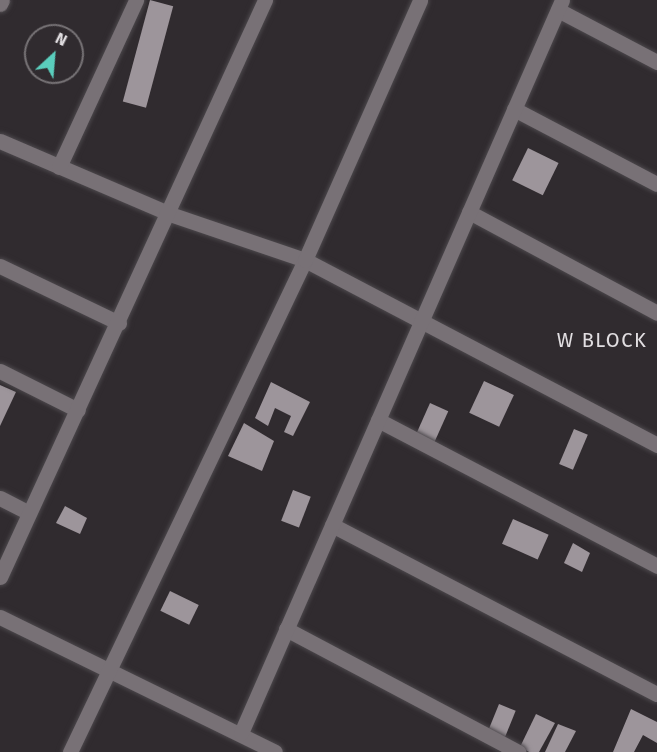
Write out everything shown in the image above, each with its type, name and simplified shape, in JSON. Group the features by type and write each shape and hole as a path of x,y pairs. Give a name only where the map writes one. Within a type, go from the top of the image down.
{"street":[{"path":"0,4 2,0"},
{"path":"59,167 136,0"},
{"path":"0,577 28,512 170,214 265,0"},
{"path":"70,752 112,673 305,260 420,0"},
{"path":"240,734 560,5 657,62"},
{"path":"514,110 657,184"},
{"path":"0,141 170,214 305,260 657,445"},
{"path":"469,212 657,313"},
{"path":"0,266 119,323"},
{"path":"0,371 78,410"},
{"path":"378,420 657,566"},
{"path":"0,498 28,512"},
{"path":"332,525 657,694"},
{"path":"0,617 275,752"},
{"path":"286,629 518,752"}],"building":[{"path":"150,0 173,6 146,108 123,101"},
{"path":"528,148 559,163 543,195 512,180"},
{"path":"484,381 514,395 499,427 469,413"},
{"path":"271,382 310,402 293,436 284,432 291,416 275,408 268,426 255,418"},
{"path":"0,385 16,392 0,426"},
{"path":"430,403 448,411 434,443 416,435"},
{"path":"244,423 274,441 262,471 228,456"},
{"path":"574,429 588,435 573,470 559,464"},
{"path":"293,490 311,497 299,528 281,521"},
{"path":"65,506 87,518 80,534 56,523"},
{"path":"513,519 549,535 538,560 502,544"},
{"path":"573,543 590,553 582,572 564,563"},
{"path":"170,591 199,605 189,625 160,611"},
{"path":"499,704 516,711 504,739 488,732"},
{"path":"631,709 657,722 657,743 643,735 634,752 613,752"},
{"path":"536,714 555,723 539,752 529,752 520,747"},
{"path":"558,724 576,731 565,752 545,752"}],"district":[{"name":"W BLOCK","path":"602,340"}]}
